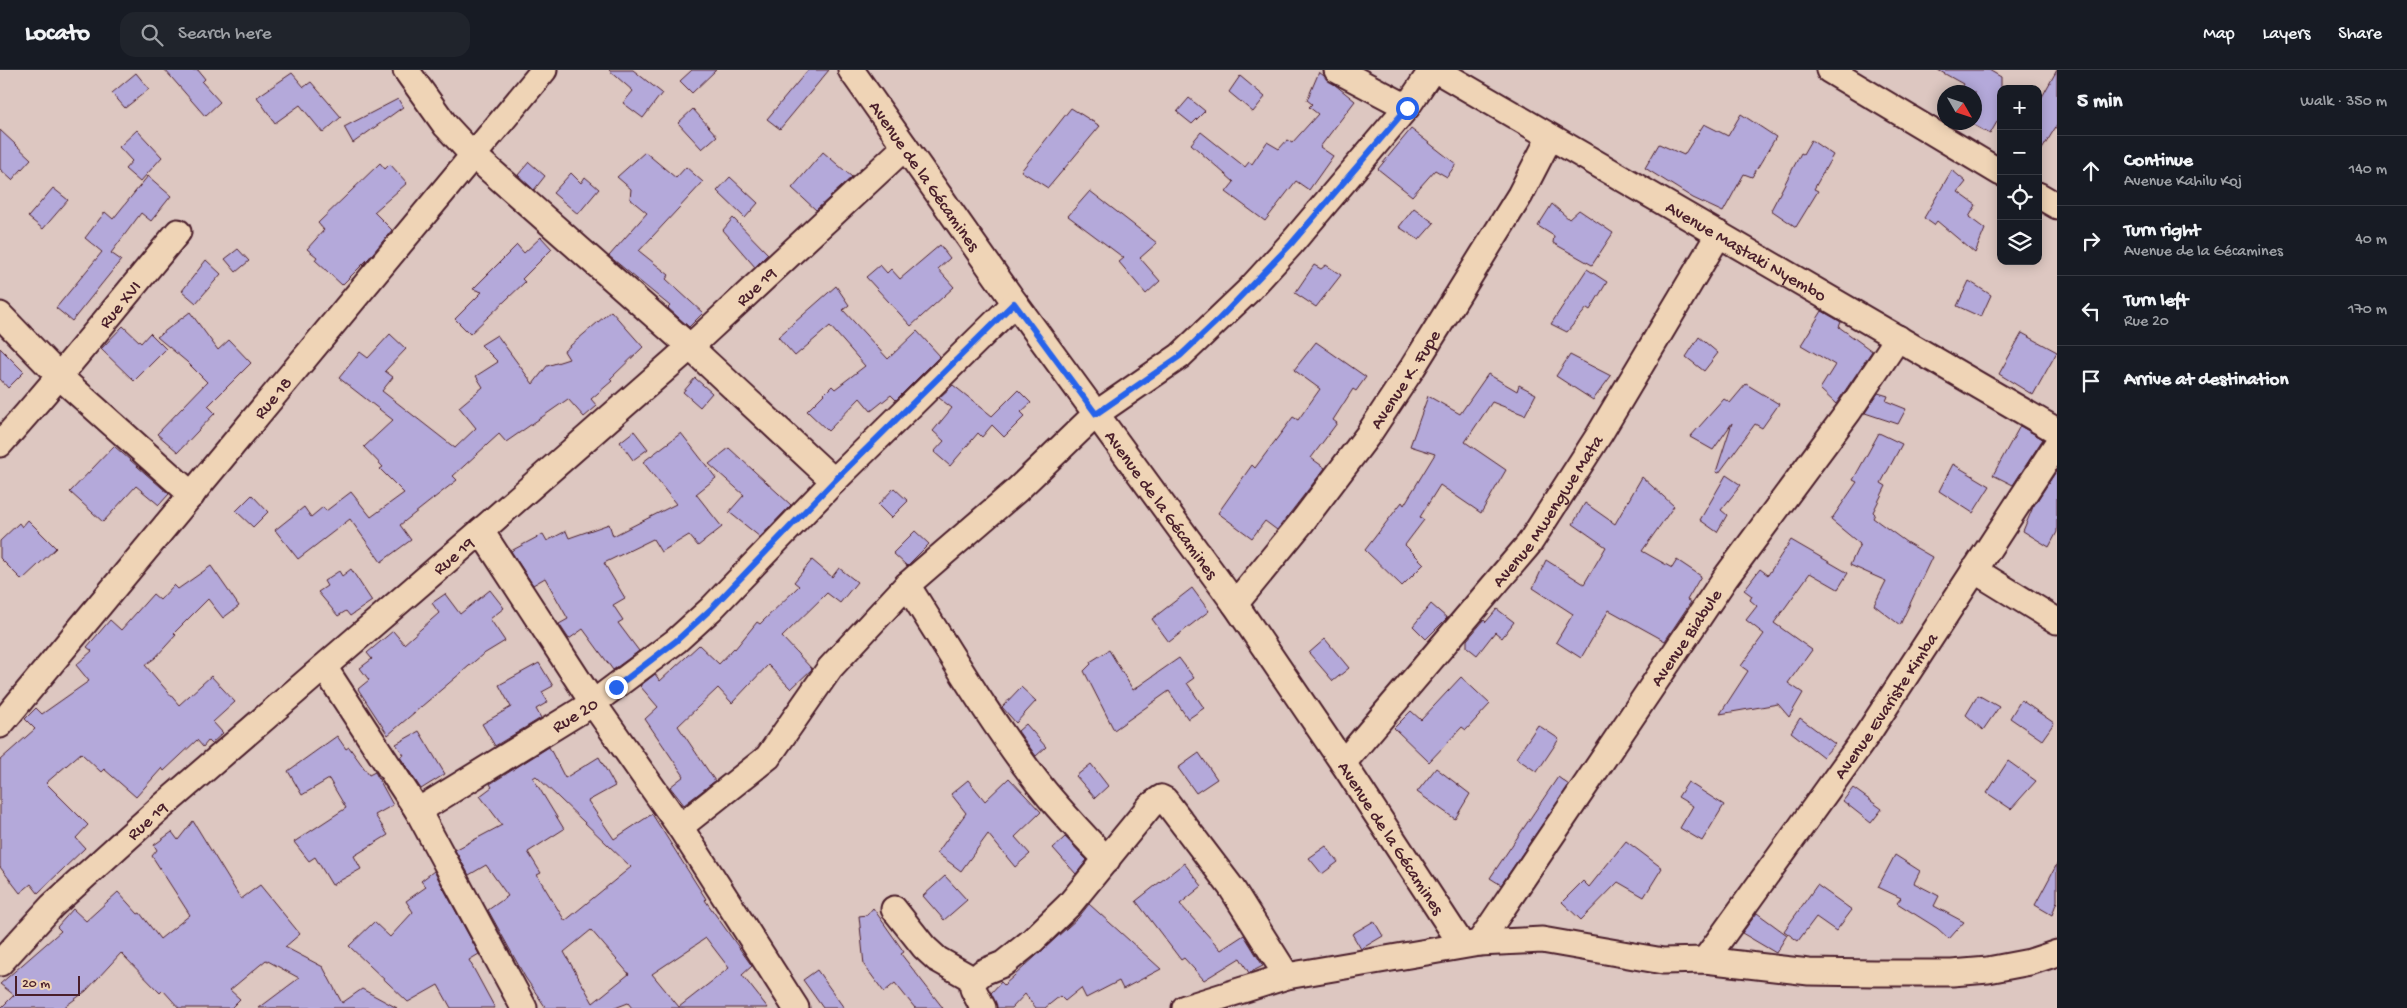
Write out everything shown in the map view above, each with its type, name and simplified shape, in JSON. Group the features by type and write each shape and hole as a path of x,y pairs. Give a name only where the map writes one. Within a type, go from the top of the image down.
{"street":[{"path":"406,70 446,126 472,154 690,347 834,481"},
{"name":"Rue 18","path":"0,725 472,154 544,70"},
{"name":"Avenue de la Gécamines","path":"851,70 1014,303 1235,604 1343,763 1470,944"},
{"path":"1337,70 1407,108"},
{"path":"680,827 768,757 830,668 907,585 1016,490 1096,414 1180,356 1224,314 1291,244 1407,108 1434,70"},
{"name":"Avenue Mastaki Nyembo","path":"1434,70 2057,431"},
{"path":"1829,70 1997,171"},
{"name":"Avenue K. Fupe","path":"1235,604 1302,522 1368,435 1414,367 1520,195 1550,137"},
{"name":"Rue 19","path":"0,963 52,906 157,811 481,531 690,347 906,147"},
{"path":"2042,197 2057,206"},
{"name":"Rue XVI","path":"0,444 60,377 86,342 178,232"},
{"name":"Avenue Mwengwe Mata","path":"1343,763 1529,544 1594,444 1719,234"},
{"name":"Rue 20","path":"418,811 593,703 676,641 704,616 834,481 1014,303"},
{"path":"0,316 60,377 192,495"},
{"name":"Avenue Biabule","path":"1470,944 1726,577 1849,411 1898,338"},
{"name":"Avenue Evariste Kimba","path":"1705,960 1867,735 2057,444"},
{"path":"481,531 593,703 680,827 796,1008"},
{"path":"1974,570 2057,621"},
{"path":"907,585 1001,731 1038,783 1107,860"},
{"path":"324,667 418,811 524,1008"},
{"path":"983,1008 973,989 974,980 983,972 1003,964 1033,940 1069,905 1155,800 1161,798 1165,800 1231,887 1287,976"},
{"path":"894,908 924,947 937,958 974,980"},
{"path":"1185,1008 1287,976 1470,944 1542,940 1663,961 1705,960 1809,972 1952,973 2022,964 2057,953"}],"building":[{"path":"165,70 198,70 205,79 202,82 220,102 205,116"},
{"path":"609,70 633,70 662,93 643,118 623,103 633,91"},
{"path":"692,70 716,70 692,93 680,81"},
{"path":"808,70 829,70 780,129 767,119"},
{"path":"1938,70 1989,70 2001,77 2001,85 1997,85 1997,122 1990,134 1982,130 1982,85 1963,84"},
{"path":"2057,70 2057,125 2042,149 2042,130 2042,97"},
{"path":"1319,72 1355,101 1320,147 1333,156 1309,190 1296,181 1265,221 1226,192 1234,182 1191,144 1201,132 1245,167 1249,162 1252,164 1267,142 1279,149 1287,140 1292,143 1318,114 1309,107 1312,104 1307,100"},
{"path":"136,73 149,89 125,108 112,93"},
{"path":"292,73 304,87 311,82 341,117 323,133 300,105 275,123 257,97"},
{"path":"1240,76 1265,97 1253,112 1229,92"},
{"path":"1189,98 1205,111 1192,124 1177,112"},
{"path":"398,99 403,107 353,143 344,127"},
{"path":"1071,108 1100,126 1048,188 1021,171"},
{"path":"693,109 717,136 702,149 678,123"},
{"path":"1741,114 1776,137 1752,177 1744,174 1723,212 1693,198 1645,168 1659,144 1684,155 1704,124 1728,136"},
{"path":"1411,129 1456,164 1447,177 1435,170 1412,196 1378,169"},
{"path":"0,130 31,159 12,180 0,169"},
{"path":"137,130 162,157 140,182 125,169 132,161 119,147"},
{"path":"1811,140 1833,155 1814,189 1818,191 1796,227 1771,210 1801,153 1803,154"},
{"path":"645,152 676,178 686,167 703,182 639,251 669,275 666,279 703,313 689,327 668,308 670,306 609,256 647,213 630,199 631,189 617,177"},
{"path":"823,152 852,177 816,210 792,188"},
{"path":"529,162 545,176 534,190 518,175"},
{"path":"380,163 385,169 390,164 407,183 374,212 392,230 369,258 342,285 315,260 317,257 307,249 324,230 318,223"},
{"path":"1952,170 1966,182 1958,192 1976,205 1969,217 1985,229 1975,253 1937,221 1934,225 1924,218"},
{"path":"571,173 581,183 585,177 599,189 578,214 553,193"},
{"path":"148,176 171,196 151,221 141,213 111,253 121,260 72,321 56,308 102,252 85,238 105,212 113,219"},
{"path":"730,177 758,203 745,218 717,191"},
{"path":"53,188 68,200 43,229 28,217"},
{"path":"1090,191 1157,243 1140,258 1160,281 1146,294 1119,262 1124,258 1068,216"},
{"path":"1552,204 1569,219 1579,210 1613,233 1592,265 1553,243 1554,236 1538,226"},
{"path":"1414,208 1434,223 1419,240 1399,227"},
{"path":"733,218 768,254 755,267 723,230"},
{"path":"541,237 552,249 522,279 525,282 470,334 455,319 482,292 473,289 517,245 524,253"},
{"path":"940,245 950,258 938,269 954,287 911,326 866,277 880,265 887,273 891,269 900,279"},
{"path":"238,249 249,261 236,272 225,259"},
{"path":"206,260 221,274 196,303 182,291"},
{"path":"1314,265 1321,269 1326,265 1341,275 1316,307 1295,293"},
{"path":"1587,269 1607,282 1590,310 1587,308 1567,332 1551,324"},
{"path":"1969,281 1991,295 1981,317 1957,306"},
{"path":"836,286 849,305 843,310 888,359 917,331 940,356 896,400 891,395 871,411 860,398 828,431 807,411 832,386 835,389 865,366 830,326 795,356 778,337"},
{"path":"611,311 643,347 610,379 612,381 591,399 597,406 584,417 568,399 506,442 499,434 453,476 457,480 400,525 411,540 381,562 350,519 298,559 275,530 304,507 311,517 323,507 326,511 351,492 371,517 404,493 380,469 383,467 364,447 393,420 339,378 360,352 368,358 390,334 406,349 385,371 393,377 382,391 455,448 476,428 459,407 483,387 476,376 498,362 481,345 497,335 533,384 547,366 569,359 564,351"},
{"path":"1822,311 1841,322 1839,327 1872,351 1836,404 1820,389 1835,365 1801,345"},
{"path":"190,312 218,350 229,340 251,363 208,406 215,413 178,452 157,434 207,382 157,337"},
{"path":"123,326 141,343 150,333 166,349 134,381 101,349"},
{"path":"2022,333 2057,352 2033,395 1999,374"},
{"path":"1699,337 1718,353 1704,371 1686,357"},
{"path":"1316,342 1366,377 1356,391 1353,389 1333,420 1337,423 1311,458 1325,468 1277,530 1265,521 1252,538 1218,513 1252,465 1255,468 1293,417 1298,420 1320,389 1294,370"},
{"path":"0,348 24,372 8,388 0,379"},
{"path":"1570,355 1611,376 1593,400 1556,376"},
{"path":"1488,374 1517,391 1519,385 1536,394 1525,415 1492,402 1465,442 1506,470 1481,513 1440,485 1420,517 1424,520 1405,545 1424,564 1402,586 1365,550 1402,502 1404,505 1435,454 1410,446 1428,396 1460,414"},
{"path":"695,378 712,393 700,407 683,392"},
{"path":"1746,384 1779,404 1762,428 1755,424 1719,473 1716,472 1732,423 1713,450 1690,437 1724,399 1730,403"},
{"path":"953,385 992,416 1018,390 1031,403 1021,412 1025,416 1004,437 992,425 982,437 978,433 950,466 934,452 944,441 933,431 952,408 939,398"},
{"path":"1878,393 1888,396 1886,401 1906,409 1898,424 1865,413"},
{"path":"2020,426 2043,439 2013,485 1993,475"},
{"path":"634,431 648,449 633,460 620,442"},
{"path":"681,433 716,478 696,494 722,527 698,546 689,535 661,552 653,539 604,563 625,598 613,605 623,620 618,623 639,651 613,670 583,629 569,639 559,624 568,619 545,578 533,585 511,551 543,534 547,541 566,531 569,538 609,524 613,536 676,504 643,462"},
{"path":"1879,433 1902,444 1881,483 1886,486 1873,512 1875,514 1873,518 1906,542 1932,557 1900,625 1874,605 1886,581 1850,565 1860,544 1831,520 1857,482 1853,480"},
{"path":"114,446 169,494 159,505 136,486 103,522 70,492"},
{"path":"729,448 791,505 760,537 729,512 744,495 709,464"},
{"path":"1953,464 1990,486 1973,513 1939,491"},
{"path":"2057,470 2057,532 2049,547 2023,531 2033,507"},
{"path":"1726,475 1741,485 1721,510 1727,515 1717,532 1700,520"},
{"path":"1642,477 1674,506 1642,551 1672,568 1677,560 1701,576 1687,600 1691,602 1665,641 1609,610 1581,658 1556,642 1573,614 1533,588 1546,560 1584,584 1606,547 1573,524 1585,503 1615,524"},
{"path":"894,488 908,501 891,518 878,505"},
{"path":"252,495 268,512 253,527 236,511"},
{"path":"28,520 56,548 22,580 0,558 0,541 19,523 22,527"},
{"path":"915,531 929,544 907,566 893,553"},
{"path":"1791,540 1848,573 1838,589 1810,573 1774,623 1812,650 1788,683 1803,693 1789,717 1778,704 1720,714 1748,671 1741,666 1764,634 1746,620 1757,606 1750,600 1752,596 1744,590 1760,569 1768,575"},
{"path":"812,560 832,577 839,568 857,582 840,603 827,593 782,637 812,669 791,689 768,665 732,703 718,688 678,726 715,781 684,805 670,787 684,776 645,719 658,707 640,686 655,674 660,681 699,645 719,664 735,649 757,622 760,624 799,586 794,582"},
{"path":"211,566 239,606 223,618 208,599 174,633 176,635 155,658 145,665 179,705 211,676 235,702 213,722 223,733 211,744 208,741 203,747 197,740 164,771 162,768 136,797 104,769 101,772 81,753 46,783 88,825 76,838 85,848 38,893 31,884 20,893 0,867 0,760 35,729 25,719 36,708 42,714 89,681 76,665 92,651 87,647 110,620 121,630 153,594 160,600 174,585 178,589"},
{"path":"351,569 372,601 350,616 346,611 338,616 318,592 327,586 324,581 339,571 342,576"},
{"path":"1192,588 1209,611 1169,642 1152,619"},
{"path":"490,590 504,608 490,619 505,641 482,655 388,735 358,689 369,680 360,668 372,659 367,653 393,631 404,644 439,613 432,603 445,594 460,614"},
{"path":"1431,604 1447,618 1426,639 1413,626"},
{"path":"1497,609 1514,622 1502,638 1495,632 1477,655 1467,647 1467,640 1484,620 1486,622"},
{"path":"1325,639 1349,668 1333,681 1309,653"},
{"path":"1109,650 1133,690 1179,658 1194,678 1187,683 1204,708 1188,719 1169,691 1114,730 1084,671 1091,664 1090,662"},
{"path":"539,663 553,686 542,692 548,702 536,709 541,718 495,746 482,724 511,707 499,685"},
{"path":"1461,677 1490,704 1466,730 1462,727 1429,762 1394,728 1411,711 1421,720"},
{"path":"1021,687 1036,701 1016,723 1002,707"},
{"path":"1978,695 1999,707 1983,730 1966,715"},
{"path":"2021,700 2054,723 2042,740 2010,718"},
{"path":"1800,718 1835,744 1823,757 1791,732"},
{"path":"1026,724 1046,747 1036,756 1018,731"},
{"path":"1538,725 1559,739 1537,772 1516,758"},
{"path":"419,731 445,774 421,789 400,757 404,755 396,744"},
{"path":"337,736 346,749 349,747 369,775 375,772 393,805 375,815 388,835 354,856 361,869 332,885 315,857 309,861 294,842 346,808 329,779 302,795 288,771"},
{"path":"549,747 565,778 599,757 615,786 588,801 614,839 652,814 705,900 752,966 742,975 768,1008 632,1008 628,1003 615,1008 546,1008 525,977 488,910 508,896 486,865 469,875 455,850 502,825 480,796 492,787 490,784","holes":["536,776 631,867 565,921 537,875 541,873 528,852 564,829 533,778","591,930 629,974 593,1003 564,952","706,938 729,968 679,1007 652,974"]},
{"path":"1199,753 1217,779 1196,793 1178,768"},
{"path":"2008,761 2036,781 2011,809 1987,793"},
{"path":"1091,764 1108,786 1095,798 1076,776"},
{"path":"1436,768 1470,794 1455,819 1417,792"},
{"path":"1558,777 1569,785 1501,885 1490,878"},
{"path":"1009,778 1041,812 1015,837 1030,854 1015,867 988,834 961,871 937,853 966,813 951,794 968,780 985,801"},
{"path":"1688,782 1724,805 1702,841 1680,828 1693,806 1678,797"},
{"path":"1853,788 1882,809 1871,823 1843,801"},
{"path":"193,821 241,899 260,885 300,934 285,947 323,967 342,1003 362,989 397,1008 259,1008 299,978 266,960 230,990 240,999 231,1008 179,1008 163,990 160,993 121,953 86,991 63,1008 1,1008 14,995 0,984 61,931 57,927 73,909 86,921 118,892 138,914 140,913 160,939 190,915 152,856 157,850 154,845 172,832 178,840"},
{"path":"1065,837 1087,860 1076,874 1053,848"},
{"path":"1626,841 1662,868 1644,897 1618,882 1581,920 1562,902 1583,881 1589,887"},
{"path":"1326,846 1338,862 1322,874 1309,858"},
{"path":"1895,855 1920,871 1914,883 1939,896 1934,906 1964,922 1949,939 1937,928 1897,903 1901,898 1878,887"},
{"path":"1184,863 1202,886 1180,904 1221,950 1244,935 1263,966 1249,973 1240,958 1204,980 1184,958 1181,960 1136,901"},
{"path":"2057,864 2057,901 2052,915 2035,905"},
{"path":"434,871 479,954 469,960 495,1008 451,1008 438,985 408,1002 349,946 374,922 390,937 413,912 406,901 426,887 421,881"},
{"path":"945,876 967,900 944,920 923,896"},
{"path":"1817,885 1852,910 1836,931 1816,917 1798,941 1784,931"},
{"path":"1089,904 1161,969 1123,989 1119,981 1086,998 1081,988 1065,1001 1060,996 1045,1008 1036,1008 1025,994 1012,1008 997,1008 991,993 1001,982 1004,985 1078,918"},
{"path":"873,908 904,952 901,954 943,1008 915,1008 895,983 884,992 864,965 859,916 867,915"},
{"path":"1757,913 1787,935 1776,953 1742,933"},
{"path":"1374,921 1383,936 1361,949 1352,934"},
{"path":"817,970 844,1008 823,1008 803,980"}],"route":[{"path":"616,687 676,641 711,609 834,481 1014,303 1096,414 1180,356 1248,291 1291,244 1407,108"}]}
